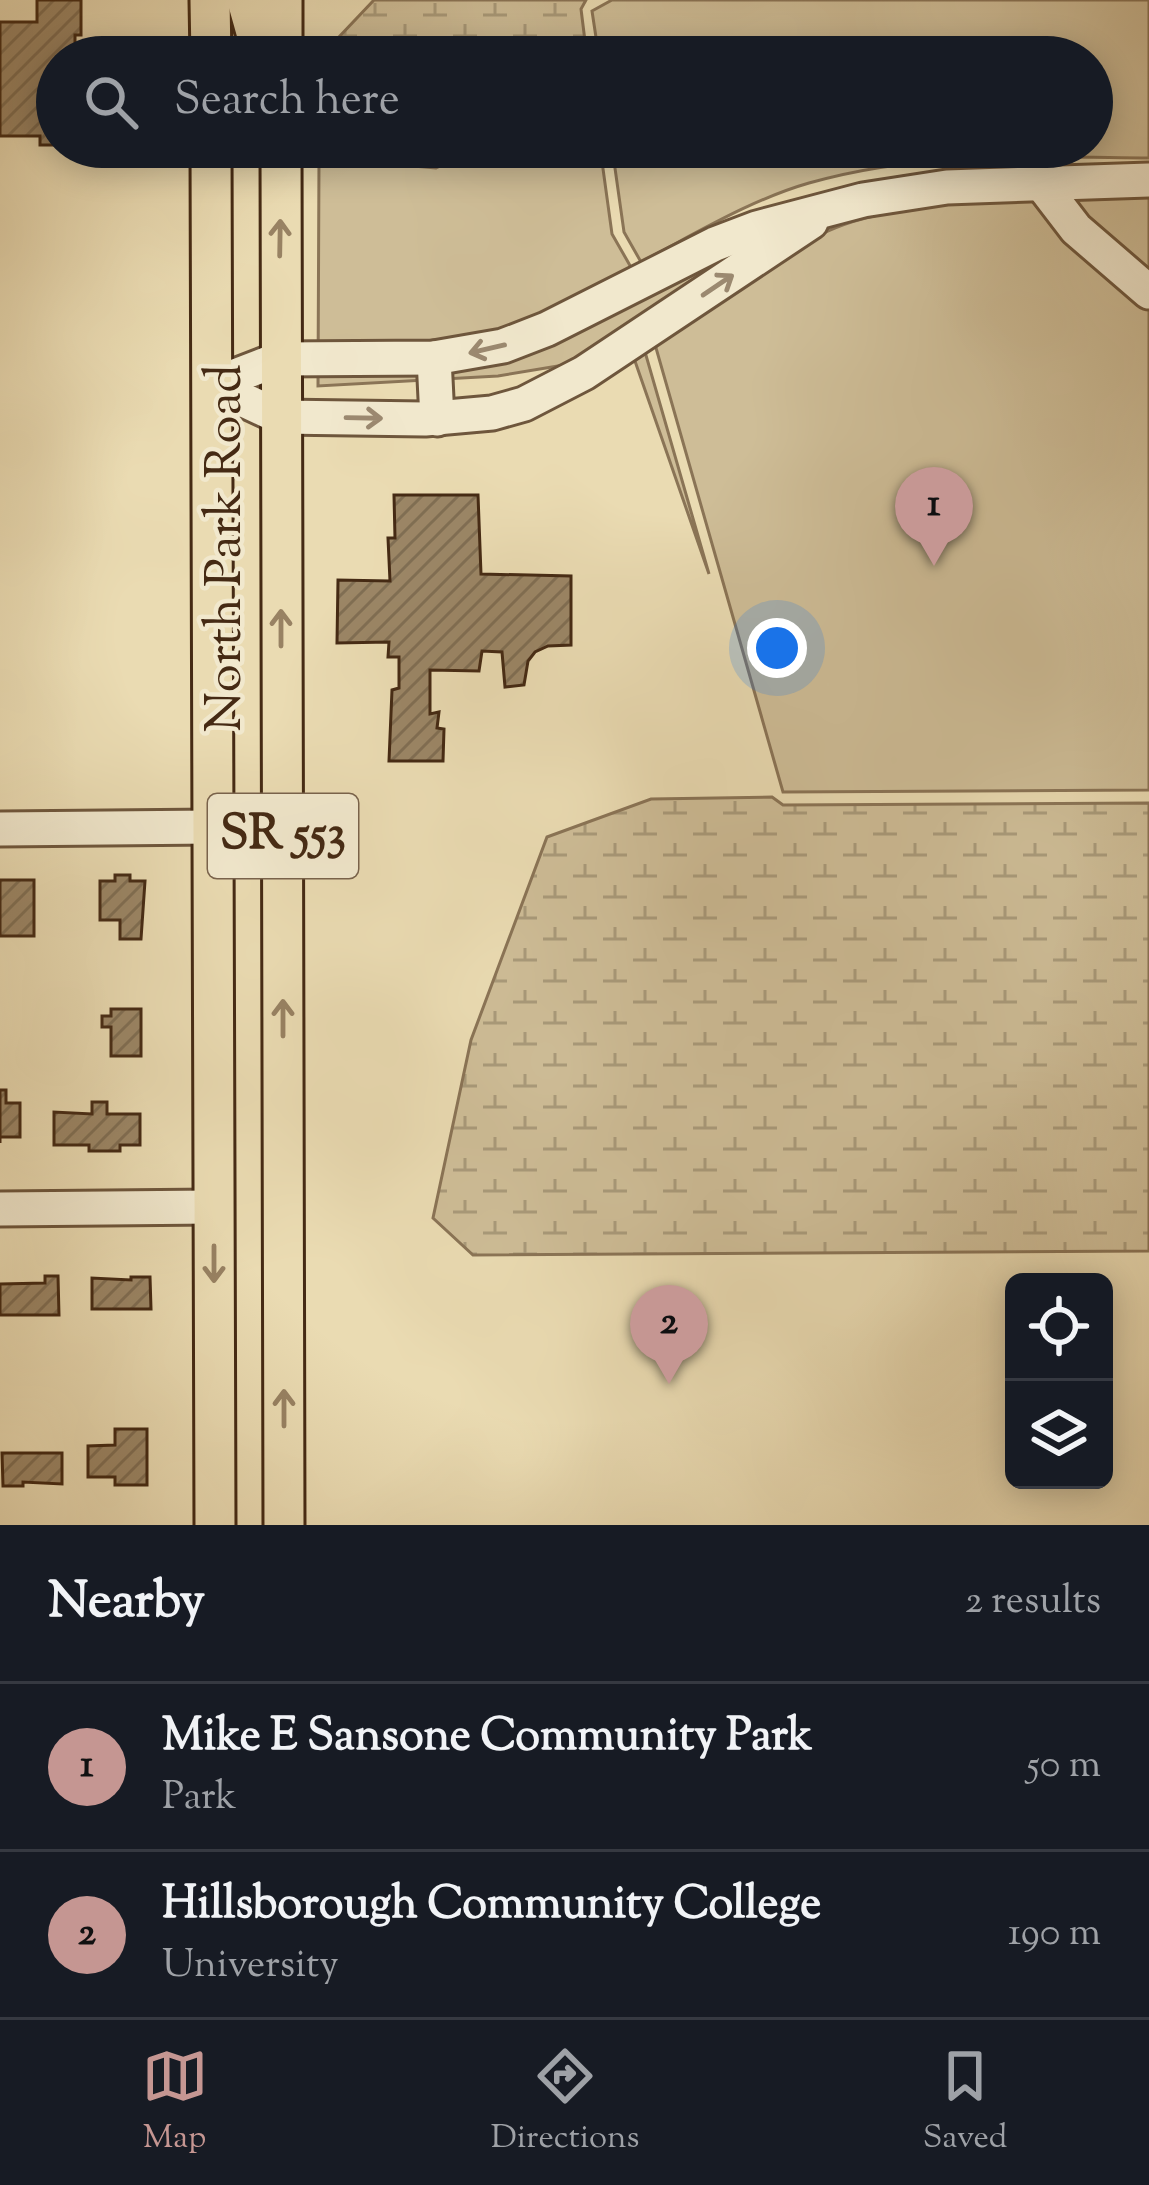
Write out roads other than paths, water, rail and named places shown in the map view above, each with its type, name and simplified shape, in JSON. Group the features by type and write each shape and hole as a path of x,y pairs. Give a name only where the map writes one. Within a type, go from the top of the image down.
{"main road":[{"path":"210,0 211,36"},
{"path":"247,0 257,36"},
{"path":"282,0 282,36"},
{"name":"North Park Road","path":"211,168 214,1525"},
{"name":"North Park Road","path":"281,168 284,1525"}],"street":[{"path":"212,385 279,359 434,358 503,346 715,244 757,228 904,191 1149,180"},
{"path":"1040,182 1076,230 1149,292"},
{"path":"212,385 280,417 437,419 524,404 589,370 827,211"},
{"path":"556,324 589,370"},
{"path":"434,358 437,419"},
{"path":"0,829 213,827"},
{"path":"0,1209 214,1208"}],"place":[{"name":"Mike E Sansone Community Park","path":"934,566"},
{"name":"Hillsborough Community College","path":"669,1384"}]}
